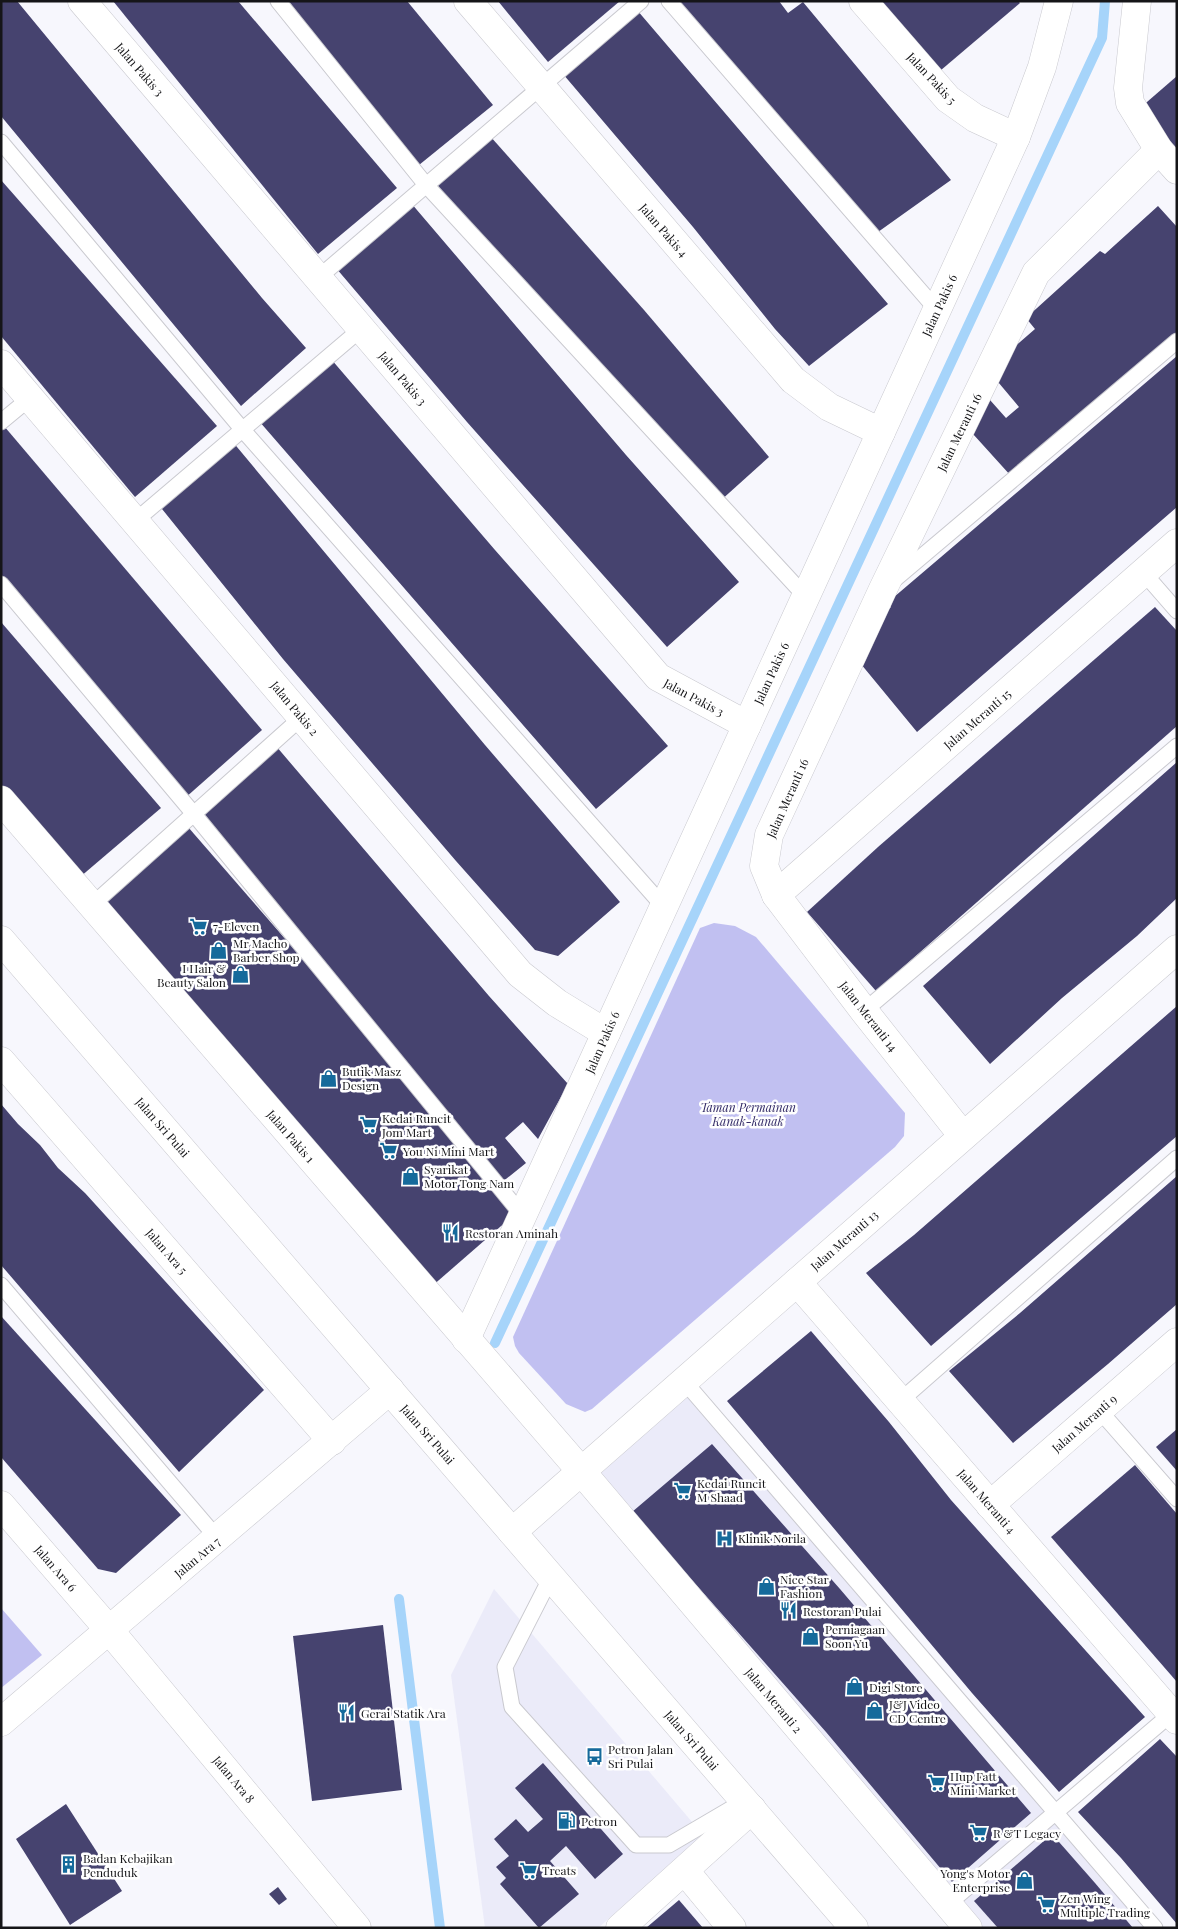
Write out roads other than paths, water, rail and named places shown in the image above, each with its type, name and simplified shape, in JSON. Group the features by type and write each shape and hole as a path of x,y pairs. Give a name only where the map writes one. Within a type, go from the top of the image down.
{"street":[{"name":"Jalan Pakis 3","path":"82,1 658,677 747,725"},
{"name":"Jalan Pakis 4","path":"468,1 793,380 829,407 881,432"},
{"name":"Jalan Pakis 5","path":"863,1 948,99 975,118 1016,137"},
{"name":"Jalan Pakis 6","path":"466,1339 1016,137 1042,67 1058,1"},
{"path":"1137,1 1128,88 1130,103 1159,150 1177,170"},
{"name":"Jalan Meranti 16","path":"776,894 764,866 769,835 883,589 1036,273 1159,150"},
{"name":"Jalan Pakis 2","path":"1,364 520,974 557,1003 606,1033"},
{"name":"Jalan Meranti 15","path":"776,894 1177,543"},
{"name":"Jalan Pakis 1","path":"1,800 581,1472"},
{"name":"Jalan Meranti 14","path":"776,894 864,1011 964,1136"},
{"name":"Jalan Sri Pulai","path":"1,940 854,1928"},
{"name":"Jalan Meranti 13","path":"512,1532 1177,949"},
{"name":"Jalan Ara 5","path":"3,1067 332,1441"},
{"name":"Jalan Meranti 4","path":"797,1282 1174,1717"},
{"name":"Jalan Meranti 9","path":"990,1505 1177,1342"},
{"name":"Jalan Ara 7","path":"1,1722 390,1390"},
{"name":"Jalan Meranti 2","path":"581,1472 968,1928"},
{"name":"Jalan Ara 6","path":"1,1506 110,1630"},
{"name":"Jalan Ara 8","path":"110,1630 358,1928"},
{"path":"620,1928 685,1871 748,1805"},
{"path":"685,1871 732,1928"}],"lane":[{"path":"278,1 426,185 806,597"},
{"path":"318,278 640,1"},
{"path":"669,1 937,310"},
{"path":"1,142 242,429 664,907"},
{"path":"135,521 361,329"},
{"path":"883,589 1177,341"},
{"path":"1,422 30,398"},
{"path":"1143,572 1177,611"},
{"path":"1,584 193,813 523,1216"},
{"path":"92,905 302,717"},
{"path":"864,1011 1177,746"},
{"path":"900,1401 1177,1158"},
{"path":"1,1284 218,1538"},
{"path":"684,1381 1155,1928"},
{"path":"1099,1410 1177,1499"},
{"path":"551,1577 505,1667 512,1707 636,1845 669,1845 748,1805"},
{"path":"948,1904 1055,1812 1174,1717"}],"waterway":[{"path":"495,1343 1102,38 1105,1"},
{"path":"399,1599 440,1928"}],"place":[{"name":"7-Eleven","path":"199,926"},
{"name":"Mr Macho Barber Shop","path":"219,950"},
{"name":"I Hair & Beauty Salon","path":"240,975"},
{"name":"Butik Masz Design","path":"328,1078"},
{"name":"Kedai Runcit Jom Mart","path":"368,1125"},
{"name":"You Ni Mini Mart","path":"389,1151"},
{"name":"Syarikat Motor Tong Nam","path":"410,1176"},
{"name":"Restoran Aminah","path":"451,1233"},
{"name":"Kedai Runcit M Shaad","path":"683,1490"},
{"name":"Klinik Norila","path":"724,1538"},
{"name":"Nice Star Fashion","path":"766,1586"},
{"name":"Restoran Pulai","path":"789,1611"},
{"name":"Perniagaan Soon Yu","path":"811,1636"},
{"name":"Digi Store","path":"855,1687"},
{"name":"J&J Video CD Centre","path":"875,1711"},
{"name":"Gerai Statik Ara","path":"347,1713"},
{"name":"Petron Jalan Sri Pulai","path":"594,1756"},
{"name":"Hup Fatt Mini Market","path":"936,1783"},
{"name":"Petron","path":"567,1821"},
{"name":"R &T Legacy","path":"979,1833"},
{"name":"Badan Kebajikan Penduduk","path":"69,1865"},
{"name":"Treats","path":"528,1870"},
{"name":"Yong's Motor Enterprise","path":"1024,1880"},
{"name":"Zen Wing Multiple Trading","path":"1046,1905"}],"park label":[{"name":"Taman Permainan Kanak-kanak","path":"748,1114"}]}
